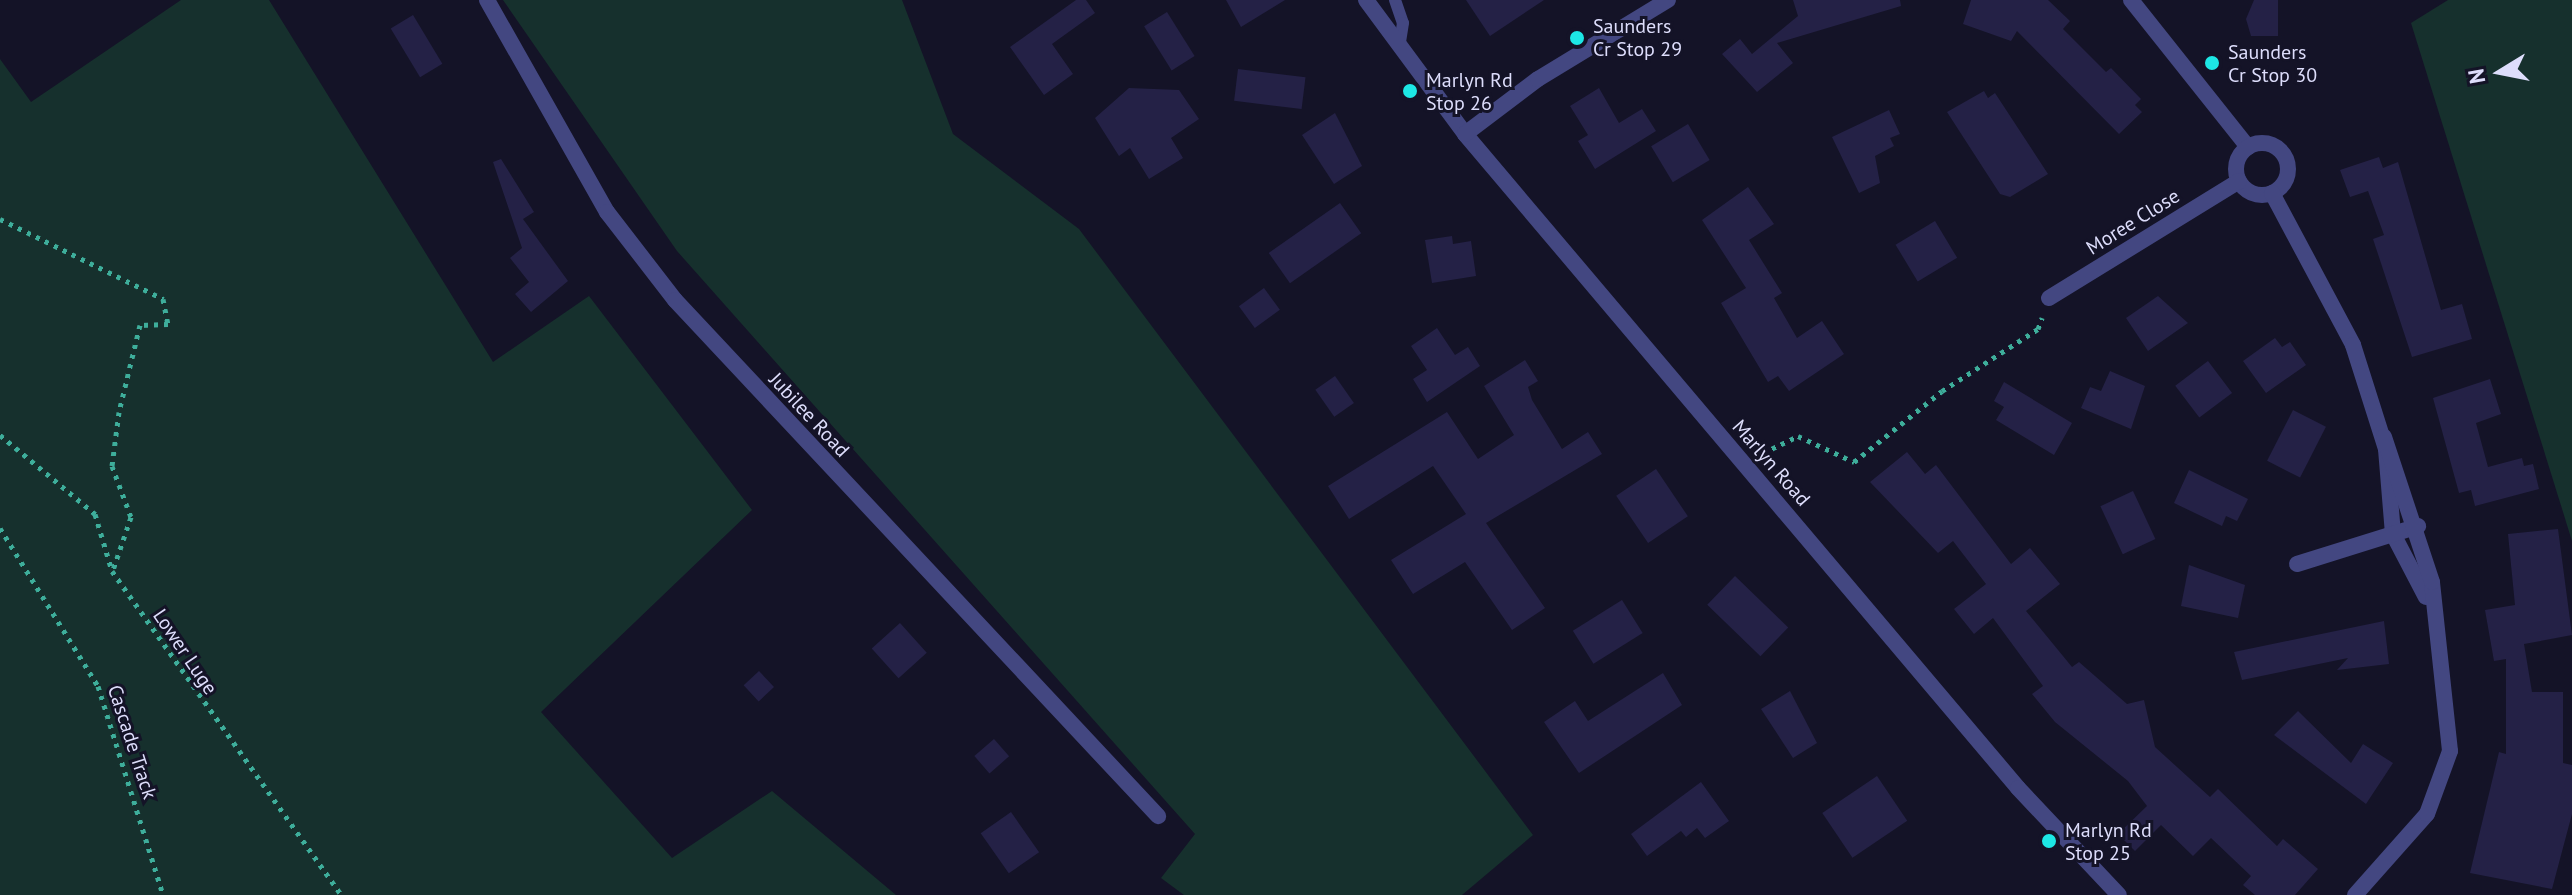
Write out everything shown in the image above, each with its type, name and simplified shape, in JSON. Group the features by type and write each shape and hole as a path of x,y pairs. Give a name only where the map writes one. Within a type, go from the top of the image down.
{"street":[{"name":"Jubilee Road","path":"487,0 607,212 675,300 1158,816"},
{"name":"Marlyn Road","path":"1366,0 1398,53 1465,134 2028,800 2119,895"},
{"path":"1465,134 1538,79 1668,0"},
{"path":"2131,0 2248,147"},
{"path":"2267,143 2284,154 2286,179 2272,193 2256,194 2239,181 2237,162 2248,147 2267,143"},
{"name":"Moree Close","path":"2049,298 2239,181"},
{"path":"2272,193 2331,293 2418,526 2440,648 2450,737 2443,781 2408,839 2355,895"},
{"path":"2384,437 2393,534 2419,578 2440,648"},
{"path":"2297,564 2418,526"}],"lane":[{"path":"1395,0 1403,23 1398,53"}],"path":[{"path":"0,219 163,299 168,324 140,325 119,412 112,466 131,517 112,571"},
{"path":"1747,466 1798,436 1854,462 1942,391 2038,329 2049,298"},
{"name":"Lower Luge","path":"0,435 95,514 112,571 341,895"},
{"name":"Cascade Track","path":"0,528 98,686 163,895"}],"green space":[{"path":"181,0 269,0 493,362 589,296 752,510 541,712 672,858 772,791 896,895 0,895 0,59 31,102"},
{"path":"503,0 902,0 953,134 1079,229 1533,835 1462,895 1184,895 1161,878 1195,834 677,251"},
{"path":"2448,0 2572,0 2572,541 2411,23"}],"building":[{"path":"1076,0 1086,0 1095,13 1052,44 1073,74 1044,95 1010,47"},
{"path":"1226,0 1285,0 1241,27"},
{"path":"1466,0 1544,0 1490,36"},
{"path":"1793,0 1900,0 1901,6 1777,43 1793,63 1757,92 1722,54 1740,39 1752,54 1798,16"},
{"path":"1971,0 2048,0 2070,21 2063,29 2106,72 2111,68 2141,99 2135,105 2142,112 2119,134 2017,31 2011,41 1963,24"},
{"path":"2254,0 2278,0 2278,36 2251,36 2246,19"},
{"path":"1167,12 1195,56 1172,70 1144,26"},
{"path":"413,15 442,64 420,77 391,28"},
{"path":"1238,69 1305,77 1302,109 1234,101"},
{"path":"1129,88 1179,90 1199,119 1171,138 1183,158 1149,179 1130,148 1119,156 1095,118"},
{"path":"1599,88 1619,123 1642,109 1656,131 1595,169 1578,141 1588,135 1570,106"},
{"path":"1984,91 1988,98 1995,93 2048,174 2010,197 2000,194 1947,112"},
{"path":"1889,110 1900,134 1890,138 1894,146 1875,156 1880,183 1859,193 1832,137"},
{"path":"1335,113 1362,166 1334,184 1302,135"},
{"path":"1688,124 1710,160 1673,182 1651,146"},
{"path":"2379,157 2383,168 2398,162 2441,310 2462,304 2472,339 2412,357 2373,239 2384,235 2368,191 2350,197 2340,170"},
{"path":"501,159 534,212 523,219 568,281 531,312 515,294 529,282 510,258 522,248 493,162"},
{"path":"1748,187 1774,224 1749,240 1782,293 1774,298 1797,338 1822,321 1844,354 1789,391 1778,376 1768,382 1721,303 1746,288 1702,220"},
{"path":"1340,203 1361,233 1290,283 1269,253"},
{"path":"1935,221 1957,258 1918,282 1896,245"},
{"path":"1452,236 1453,244 1471,241 1476,276 1432,283 1425,240"},
{"path":"1264,288 1280,310 1255,328 1239,306"},
{"path":"2158,296 2188,323 2148,351 2126,318"},
{"path":"1437,328 1455,355 1468,347 1480,366 1427,402 1413,379 1427,370 1411,346"},
{"path":"2275,338 2282,347 2290,342 2306,365 2266,393 2243,361"},
{"path":"1525,360 1538,381 1528,387 1532,400 1562,449 1588,432 1602,454 1486,523 1545,608 1512,630 1465,562 1413,594 1391,560 1466,514 1433,466 1349,519 1328,486 1447,412 1478,459 1514,435 1484,386"},
{"path":"2208,361 2232,393 2199,418 2175,386"},
{"path":"2110,371 2145,386 2131,429 2081,408 2090,387 2101,391"},
{"path":"1335,376 1354,403 1334,417 1315,390"},
{"path":"2490,379 2501,414 2476,423 2488,467 2522,458 2524,466 2533,464 2539,489 2475,506 2471,490 2459,493 2433,398"},
{"path":"2004,382 2072,423 2054,455 1996,420 2004,407 1994,401"},
{"path":"2293,410 2326,427 2300,478 2267,461"},
{"path":"1907,452 1925,474 1936,465 2011,564 2030,548 2060,584 2026,611 2072,667 2079,662 2127,704 2144,700 2155,747 2210,797 2218,789 2277,846 2283,839 2318,869 2295,895 2255,895 2243,885 2251,876 2211,838 2193,856 2161,825 2135,851 2118,834 2147,806 2128,781 2055,722 2032,694 2043,686 1993,618 1974,634 1954,609 1986,584 1953,541 1938,553 1870,482"},
{"path":"1656,469 1688,516 1648,543 1616,496"},
{"path":"2189,470 2248,499 2237,521 2226,516 2222,526 2174,503"},
{"path":"2133,491 2155,539 2123,554 2100,506"},
{"path":"2558,529 2572,635 2524,644 2532,692 2563,692 2563,763 2572,765 2572,814 2552,889 2470,873 2499,752 2506,754 2506,659 2494,661 2485,610 2515,605 2508,534"},
{"path":"2189,565 2245,585 2238,618 2181,606"},
{"path":"1735,576 1788,627 1760,656 1707,605"},
{"path":"1622,600 1643,633 1593,664 1573,631"},
{"path":"2384,621 2389,664 2337,670 2348,658 2242,680 2234,652"},
{"path":"900,623 927,653 899,678 872,648"},
{"path":"759,671 774,687 759,701 744,685"},
{"path":"1663,673 1682,705 1579,773 1544,722 1575,701 1588,721"},
{"path":"1790,691 1817,743 1793,758 1761,709"},
{"path":"2298,711 2351,763 2363,744 2393,763 2366,804 2274,735"},
{"path":"994,739 1009,756 989,773 974,756"},
{"path":"1877,776 1907,821 1852,858 1822,813"},
{"path":"1701,782 1729,821 1705,838 1697,828 1686,837 1681,831 1647,856 1631,834"},
{"path":"1011,812 1039,852 1009,873 981,833"}],"place":[{"name":"Saunders Cr Stop 29","path":"1577,38"},
{"name":"Saunders Cr Stop 30","path":"2212,63"},
{"name":"Marlyn Rd Stop 26","path":"1410,91"},
{"name":"Marlyn Rd Stop 25","path":"2049,841"}]}
